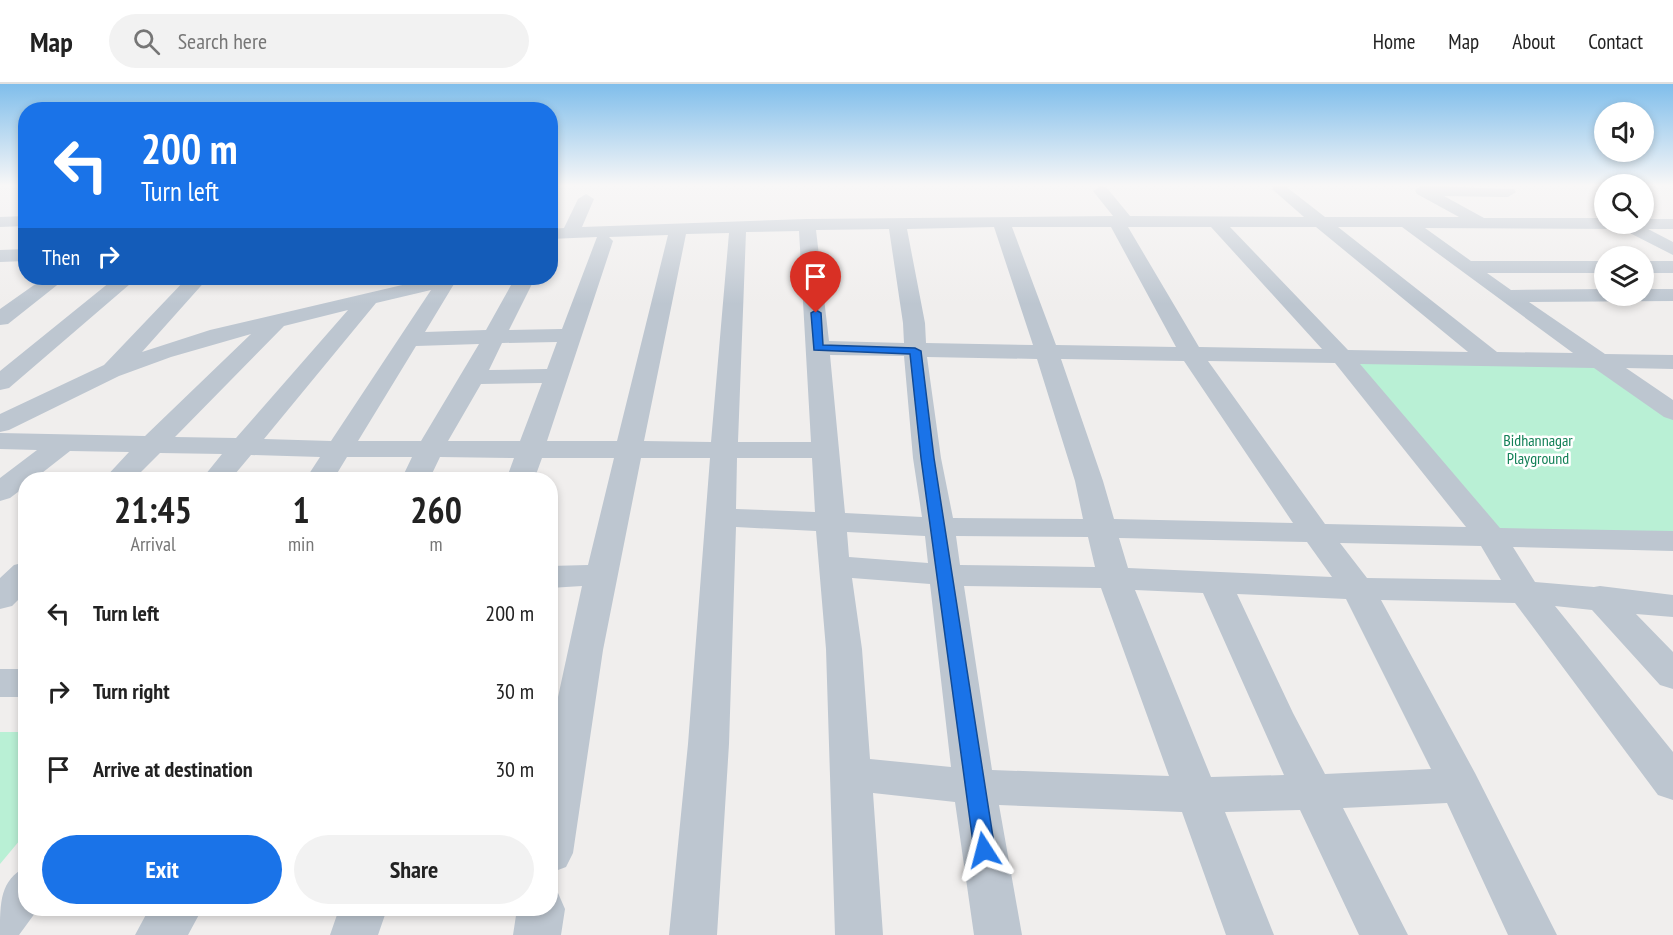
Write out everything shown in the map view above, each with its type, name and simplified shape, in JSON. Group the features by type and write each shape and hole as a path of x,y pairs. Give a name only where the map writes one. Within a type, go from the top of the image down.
{"street":[{"path":"571,233 575,225"},
{"path":"558,234 782,225"},
{"path":"807,225 834,566 844,649 859,935"},
{"path":"897,225 914,322 927,458 939,527 974,787 998,935"},
{"path":"1002,225 1083,460 1114,578 1250,935"},
{"path":"1130,225 1192,355 1315,532 1358,589 1460,785 1533,935"},
{"path":"1133,225 1155,239"},
{"path":"1219,225 1342,358 1490,536 1525,591 1673,783"},
{"path":"1325,225 1492,360"},
{"path":"1409,225 1506,296 1673,411"},
{"path":"1534,225 1569,245 1594,263"},
{"path":"693,935 710,719 725,450 727,368 738,226"},
{"path":"558,807 585,650 678,228"},
{"path":"561,251 644,230"},
{"path":"1644,234 1673,249"},
{"path":"523,472 604,241"},
{"path":"0,267 15,255"},
{"path":"1467,267 1594,267"},
{"path":"1654,267 1673,267"},
{"path":"0,319 46,285"},
{"path":"0,383 119,285"},
{"path":"111,371 191,285"},
{"path":"0,424 111,371 218,335 428,285"},
{"path":"324,472 447,285"},
{"path":"419,472 430,448 473,377 521,285"},
{"path":"1506,296 1594,296"},
{"path":"222,472 367,301"},
{"path":"125,472 277,320"},
{"path":"410,339 571,335"},
{"path":"818,348 1671,364"},
{"path":"473,377 557,376"},
{"path":"0,441 152,446 630,451 825,450"},
{"path":"26,472 64,442"},
{"path":"0,492 18,478"},
{"path":"721,518 939,527 1315,532 1673,541"},
{"path":"834,566 944,575 1114,578 1358,589 1525,591 1673,606"},
{"path":"558,577 602,575"},
{"path":"0,598 18,580"},
{"path":"1215,582 1274,713 1384,935"},
{"path":"1600,597 1673,675"},
{"path":"0,683 18,683"},
{"path":"850,774 974,787 1196,795 1460,785"},
{"path":"0,921 18,898"},
{"path":"159,935 173,916"},
{"path":"354,935 361,916"},
{"path":"537,935 540,916"}],"green space":[{"name":"Bidhannagar Playground","path":"1343,358 1600,361 1673,412 1673,541 1490,536"},
{"path":"0,732 18,732 18,842 0,864"}],"route":[{"path":"816,313 818,348 915,351 927,458 939,527 984,850"}]}
